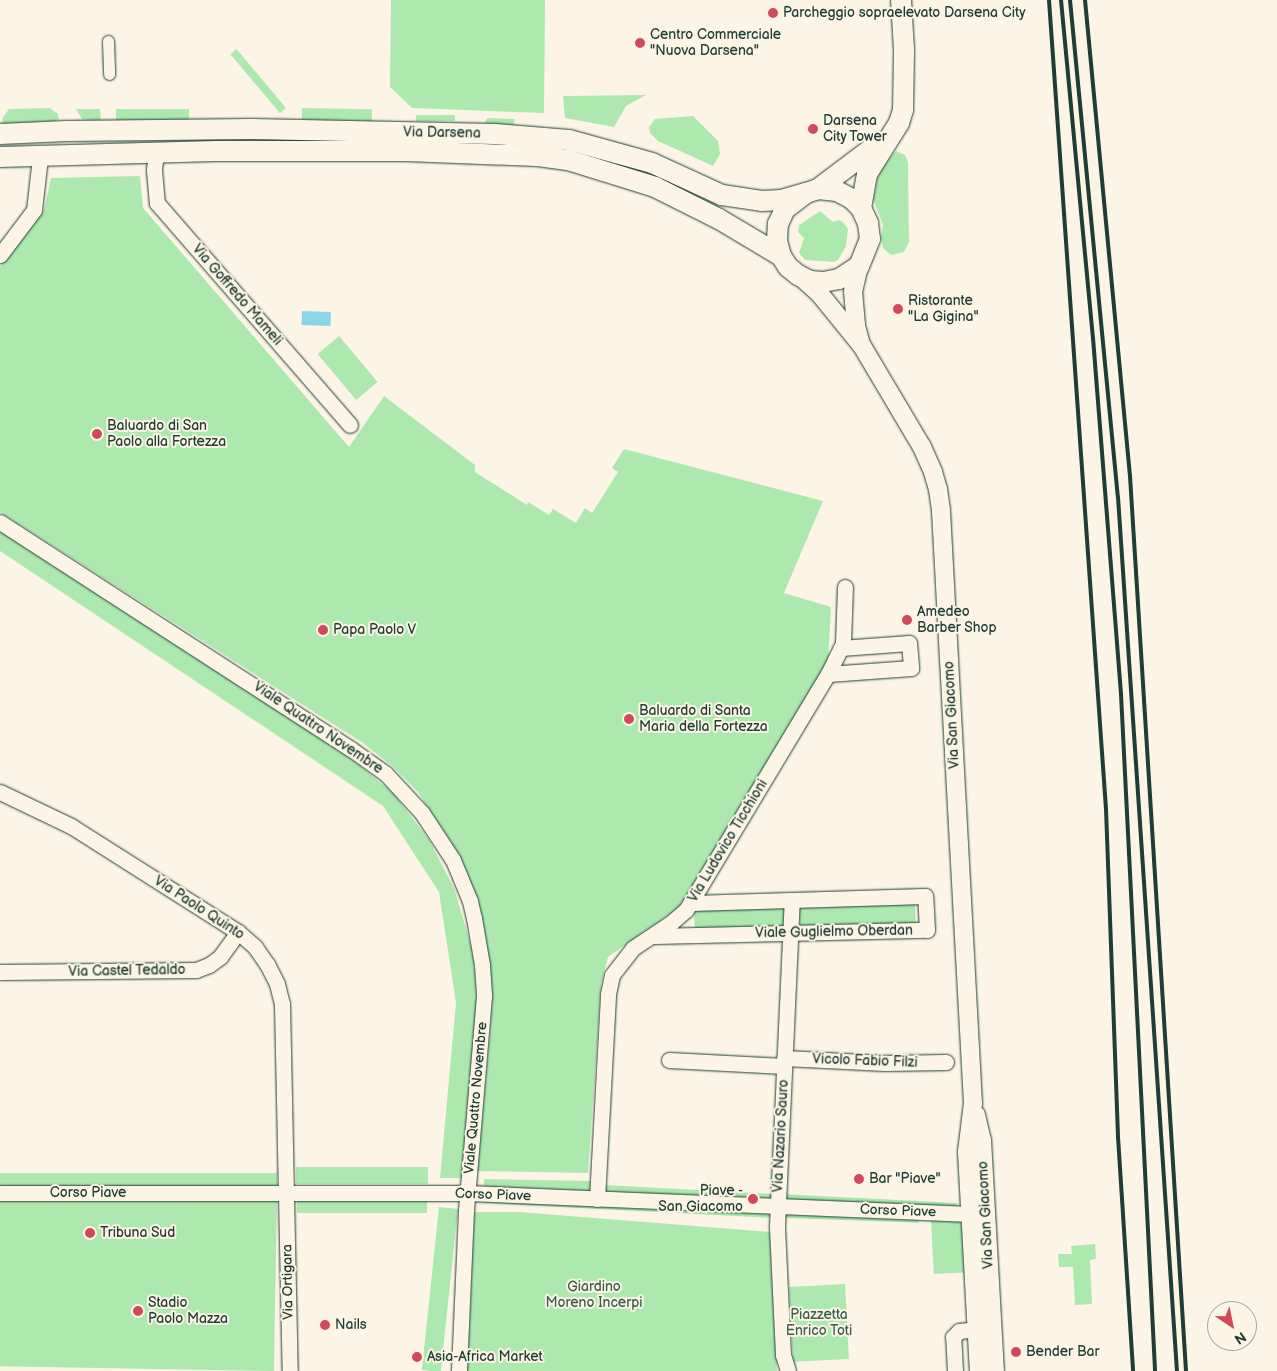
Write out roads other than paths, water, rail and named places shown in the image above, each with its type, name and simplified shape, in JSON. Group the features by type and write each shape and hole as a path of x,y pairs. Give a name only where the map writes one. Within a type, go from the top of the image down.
{"main road":[{"path":"798,275 823,282 846,276 859,266 870,239 868,223 861,208 867,174 902,117 904,102 904,50 901,0"},
{"path":"66,130 66,156"},
{"name":"Via Darsena","path":"0,134 66,130 252,130 523,136 569,140 637,159 722,195 762,201 781,200 812,191 837,191 852,199 861,208"},
{"path":"781,256 777,241 778,224 785,209 859,160 894,130"},
{"name":"Via Darsena","path":"0,157 156,153 436,151 538,156 568,160 654,187 719,219 781,256 788,267 798,275"}],"street":[{"path":"108,41 109,74"},
{"name":"Via Goffredo Mameli","path":"156,153 154,170 158,203 350,426"},
{"path":"0,255 34,210 40,157"},
{"name":"Via San Giacomo","path":"859,266 853,291 856,326 862,346"},
{"name":"Via San Giacomo","path":"798,275 819,292 862,346 922,447 933,472 940,503 973,1103 967,1152 979,1214 985,1329 995,1371"},
{"name":"Viale Quattro Novembre","path":"0,522 375,766 404,790 438,834 453,860 470,901 483,978 484,1013 468,1193 458,1371"},
{"path":"828,674 841,648 844,633 845,587"},
{"path":"828,674 911,668 909,643 841,648"},
{"name":"Via Ludovico Ticchioni","path":"597,1198 609,985 612,975 625,955 680,916 691,903 828,674"},
{"name":"Via Paolo Quinto","path":"0,792 71,826 238,932 255,947 267,964 277,984 282,1004 286,1193"},
{"name":"Viale Guglielmo Oberdan","path":"654,936 927,930 925,896 691,903"},
{"name":"Via Nazario Sauro","path":"788,1371 783,1355 778,1270 777,1206 792,900"},
{"name":"Via Castel Tedaldo","path":"0,972 196,970 209,966 220,957 238,932"},
{"name":"Vicolo Fabio Filzi","path":"669,1060 946,1062"},
{"name":"Corso Piave","path":"0,1193 468,1193 979,1214"},
{"name":"Via Ortigara","path":"286,1193 290,1371"},
{"path":"955,1371 954,1337 959,1331 985,1329"},
{"name":"Via San Giacomo","path":"979,1371 985,1329"}],"water":[{"path":"302,311 331,312 330,326 302,325"}],"railway":[{"path":"1049,0 1106,809 1118,1137 1133,1371"},
{"path":"1061,0 1093,338 1121,694 1155,1371"},
{"path":"1070,0 1118,497 1177,1371"},
{"path":"1085,0 1130,476 1186,1371"}],"place":[{"name":"Parcheggio sopraelevato Darsena City","path":"773,13"},
{"name":"Centro Commerciale \"Nuova Darsena\"","path":"640,43"},
{"name":"Darsena City Tower","path":"813,129"},
{"name":"Ristorante \"La Gigina\"","path":"898,309"},
{"name":"Baluardo di San Paolo alla Fortezza","path":"97,434"},
{"name":"Amedeo Barber Shop","path":"907,620"},
{"name":"Papa Paolo V","path":"323,630"},
{"name":"Baluardo di Santa Maria della Fortezza","path":"629,719"},
{"name":"Bar \"Piave\"","path":"859,1179"},
{"name":"Piave - San Giacomo","path":"753,1199"},
{"name":"Tribuna Sud","path":"90,1233"},
{"name":"Stadio Paolo Mazza","path":"138,1311"},
{"name":"Nails","path":"325,1325"},
{"name":"Bender Bar","path":"1016,1352"},
{"name":"Asia-Africa Market","path":"417,1357"}],"park label":[{"name":"Giardino Moreno Incerpi","path":"594,1295"},
{"name":"Piazzetta Enrico Toti","path":"819,1324"}]}
